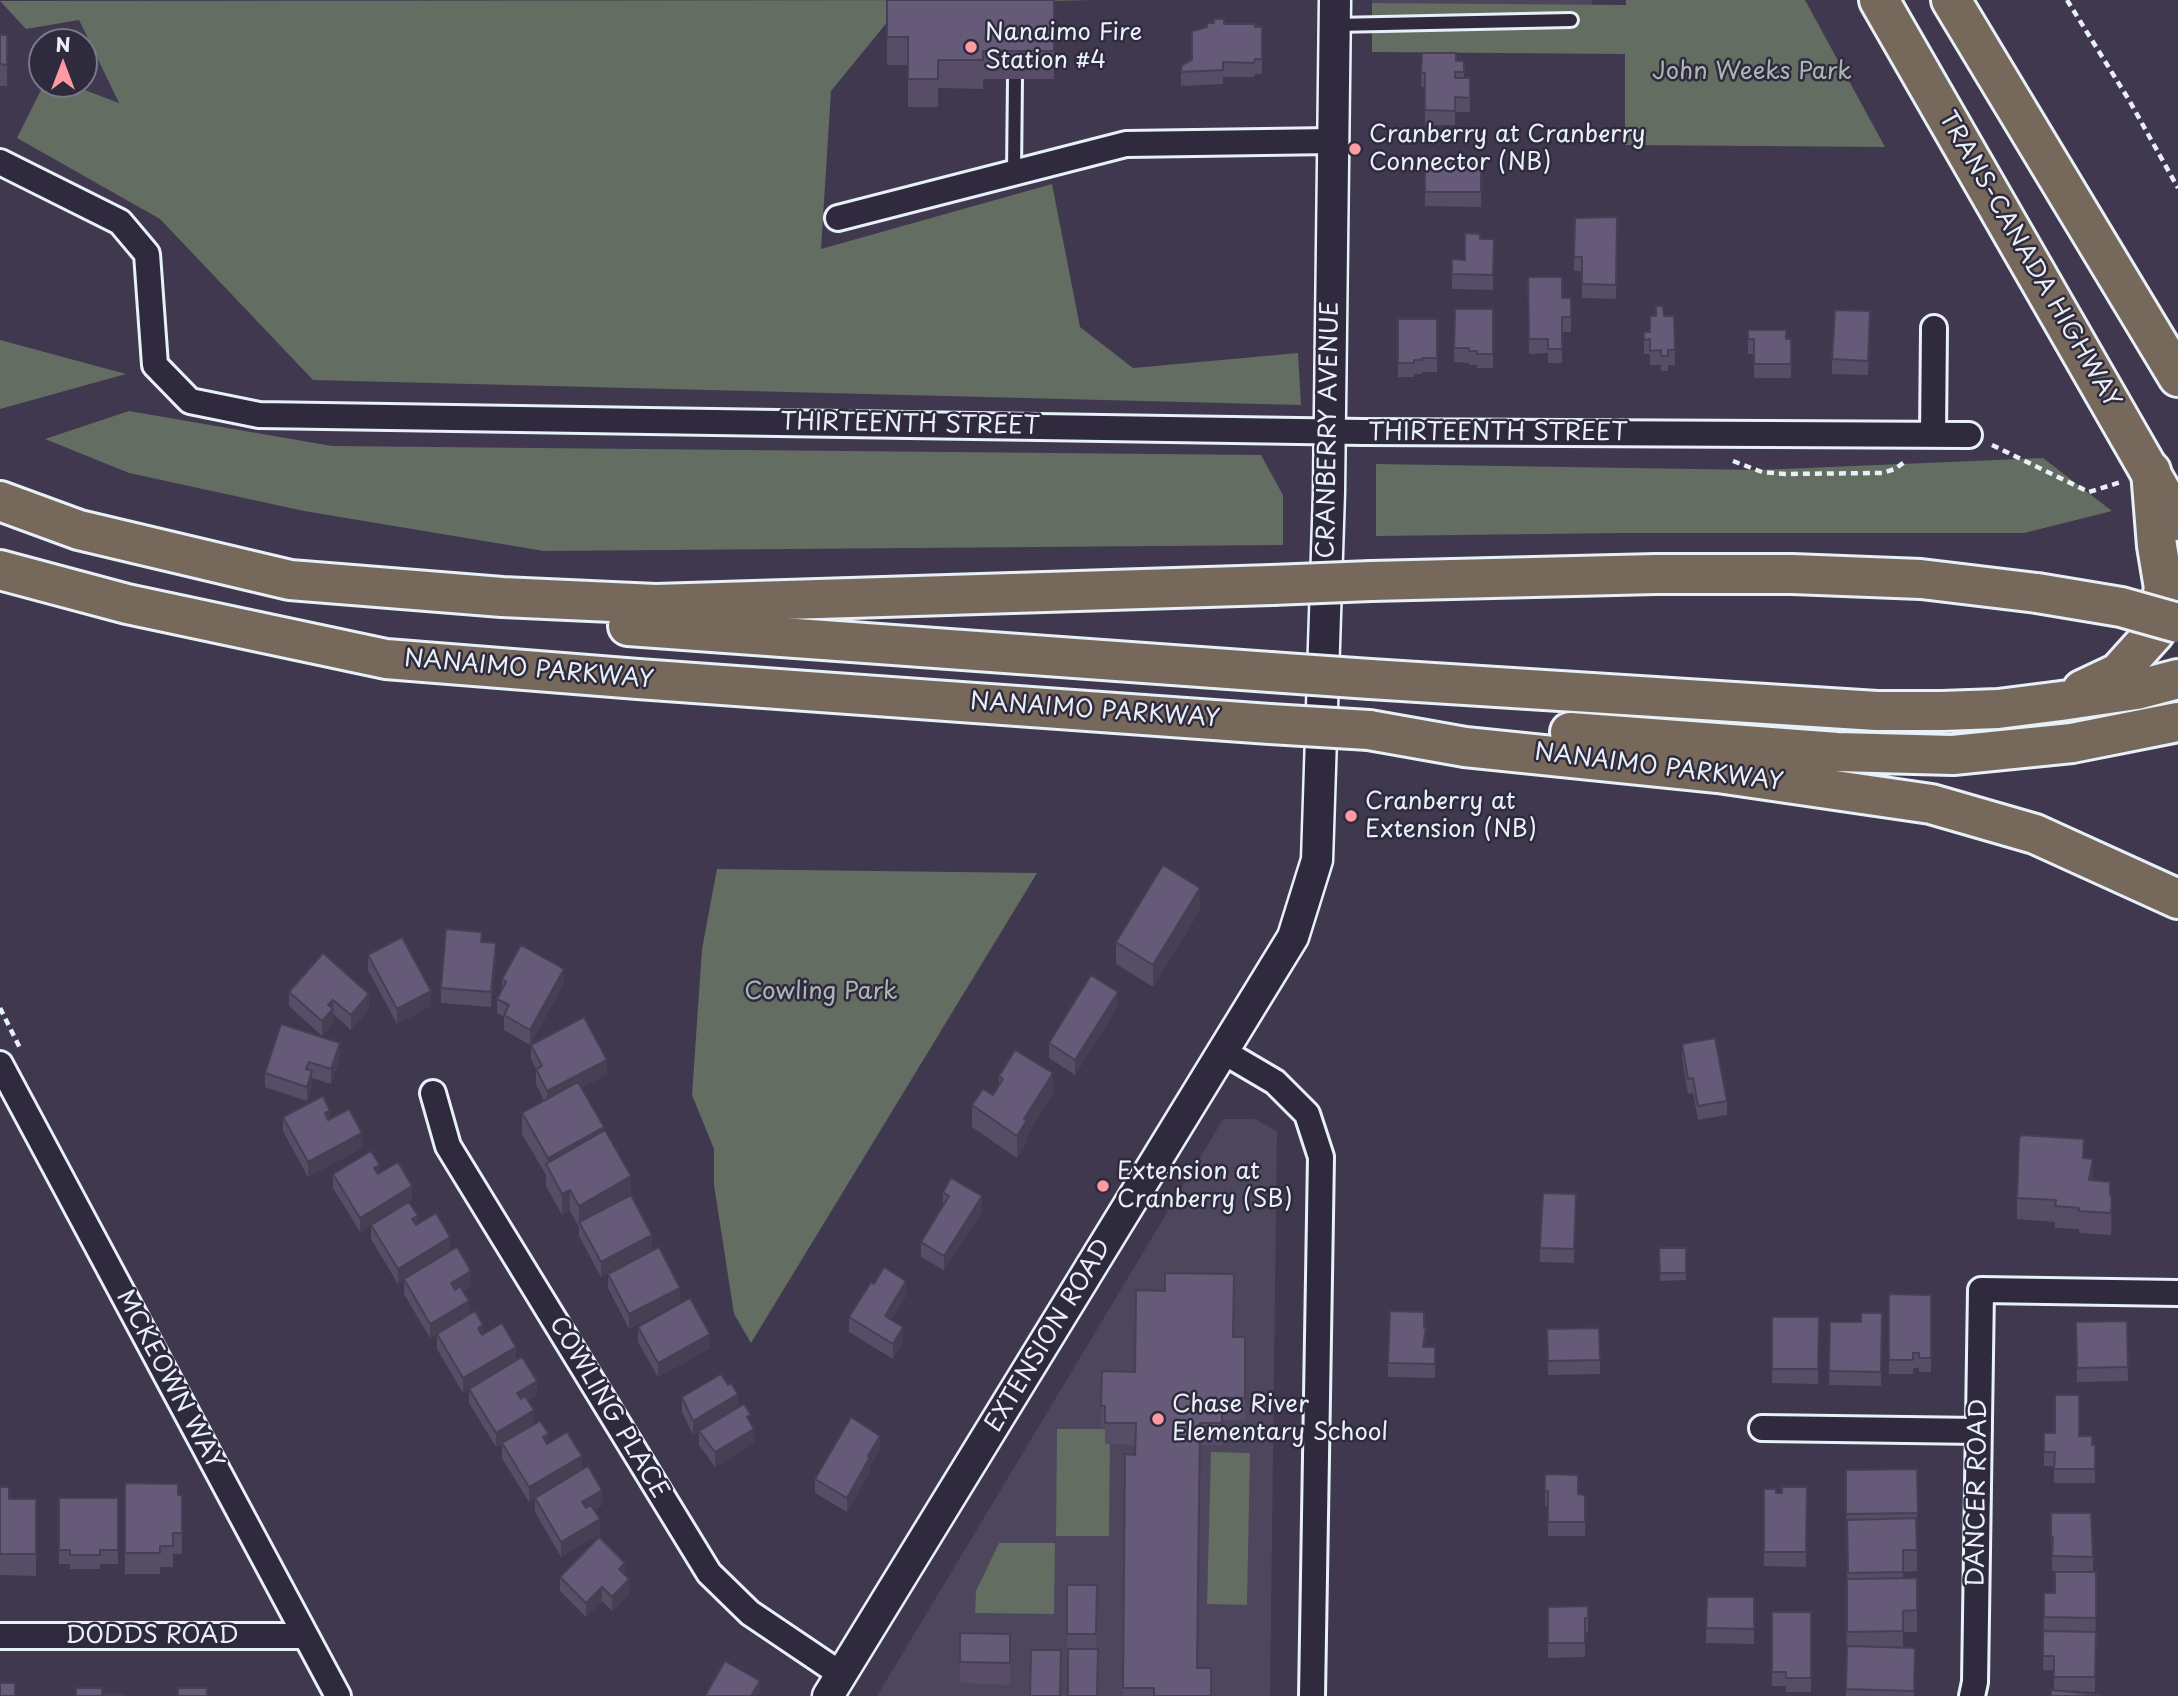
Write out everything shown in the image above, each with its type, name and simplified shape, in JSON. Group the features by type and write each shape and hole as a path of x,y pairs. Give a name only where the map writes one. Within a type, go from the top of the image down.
{"highway":[{"name":"TRANS-CANADA HIGHWAY","path":"1879,0 2178,521"},
{"path":"1951,0 2178,377"},
{"path":"2061,701 2118,673 2155,632 2164,588 2157,546 2151,471"},
{"path":"0,501 79,530 369,598 551,620 801,640 1877,711 1998,709 2136,690 2178,679"},
{"name":"NANAIMO PARKWAY","path":"0,570 127,604 386,659 1369,730 1465,747 1718,773 1931,804 2035,834 2178,899"},
{"path":"290,580 502,597 656,604 1371,581 1656,574 1792,574 1921,579 2037,593 2121,607 2178,623"},
{"path":"1369,730 1485,726 1837,752 1953,755 2072,743 2178,722"}],"street":[{"name":"CRANBERRY AVENUE","path":"1317,859 1330,432 1335,12"},
{"path":"838,218 1126,144 1333,141"},
{"name":"THIRTEENTH STREET","path":"0,162 120,222 147,254 155,365 190,401 247,413 287,416 1330,432 1969,435"},
{"path":"1933,435 1934,328"},
{"name":"EXTENSION ROAD","path":"835,1685 1293,937 1317,859"},
{"path":"1224,1052 1275,1082 1307,1114 1321,1157 1312,1696"},
{"name":"MCKEOWN WAY","path":"0,1064 338,1696"},
{"name":"COWLING PLACE","path":"433,1093 448,1146 709,1573 750,1614 835,1685"},
{"name":"DANCER ROAD","path":"1972,1696 1975,1682 1981,1290 2178,1293"},
{"path":"1762,1428 1979,1432"},
{"name":"DODDS ROAD","path":"0,1636 305,1636"}],"lane":[{"path":"1335,12 1572,20"},
{"path":"1014,172 1015,79"}],"path":[{"path":"2067,0 2129,100 2178,188"},
{"path":"1969,435 2089,492 2151,471"}],"shaded area":[{"path":"1372,0 1592,0 1592,6 1372,3"},
{"name":"Chase River Elementary School","path":"1223,1119 1255,1119 1277,1131 1270,1696 877,1696"}],"green space":[{"path":"1094,0 902,4 831,91 821,249 1052,184 1080,327 1133,368 1298,353 1301,405 313,380 160,219 17,138 37,98 98,98 98,95 119,103 98,59 98,28 83,28 79,20 26,29 0,1"},
{"name":"John Weeks Park","path":"1626,0 1805,0 1885,147 1625,145 1625,54 1372,52 1372,3 1626,5"},
{"path":"0,340 126,374 0,409"},
{"path":"129,411 332,446 1261,455 1283,495 1283,545 544,551 304,511 129,473 45,439"},
{"path":"2043,458 2112,511 2024,533 1376,536 1376,464 1759,470"},
{"name":"Cowling Park","path":"717,869 1037,873 751,1343 734,1314 714,1185 714,1149 692,1095 702,949"},
{"path":"1057,1429 1110,1429 1109,1536 1056,1536"},
{"path":"1211,1452 1250,1453 1247,1605 1207,1604"},
{"path":"999,1543 1055,1543 1054,1614 975,1613 976,1591"}],"building":[{"path":"887,0 1054,0 1054,51 983,51 983,60 938,60 938,79 908,79 908,37 887,37"},
{"path":"1214,19 1224,19 1224,24 1255,24 1255,27 1262,27 1262,59 1255,59 1254,63 1223,62 1223,70 1181,72 1182,65 1192,60 1192,31 1207,27 1207,23 1214,23"},
{"path":"0,35 7,35 7,65 0,64"},
{"path":"1422,53 1456,53 1456,61 1464,61 1464,72 1455,72 1455,78 1470,78 1470,98 1455,97 1455,111 1425,110"},
{"path":"1425,157 1481,158 1481,192 1425,192"},
{"path":"1617,217 1616,285 1582,284 1582,257 1574,257 1575,218"},
{"path":"1465,233 1480,234 1480,239 1494,239 1493,275 1452,274 1452,259 1465,260"},
{"path":"1528,277 1562,277 1562,298 1571,298 1571,317 1562,317 1562,349 1548,349 1548,339 1529,339"},
{"path":"1656,306 1663,306 1664,316 1674,316 1675,350 1668,350 1668,356 1661,356 1661,350 1650,351 1650,339 1644,340 1644,332 1650,332 1650,316 1656,316"},
{"path":"1455,309 1493,309 1493,354 1477,354 1477,351 1469,351 1469,348 1454,348"},
{"path":"1835,310 1870,311 1868,361 1832,359"},
{"path":"1398,319 1437,319 1437,358 1398,363"},
{"path":"1748,330 1786,330 1786,339 1791,339 1791,364 1754,364 1754,339 1748,339"},
{"path":"1163,865 1200,888 1153,965 1116,942"},
{"path":"446,929 482,932 481,942 496,943 491,992 441,988"},
{"path":"402,937 431,991 397,1009 368,955"},
{"path":"521,945 564,969 530,1030 504,1015 509,1005 497,999 506,982 502,979"},
{"path":"323,953 369,994 351,1015 333,1000 328,1005 333,1009 322,1021 289,992"},
{"path":"1091,975 1118,992 1075,1060 1049,1043"},
{"path":"584,1017 607,1060 547,1091 536,1069 542,1066 531,1045"},
{"path":"281,1024 340,1043 331,1069 309,1062 306,1069 312,1071 307,1087 265,1073"},
{"path":"1715,1038 1727,1101 1698,1106 1693,1078 1688,1079 1682,1044"},
{"path":"1015,1050 1053,1073 1024,1119 1027,1120 1017,1136 972,1105 983,1089 993,1095 1003,1079 999,1076"},
{"path":"578,1082 604,1127 548,1158 522,1113"},
{"path":"323,1096 330,1111 325,1113 328,1120 349,1109 362,1133 308,1162 283,1117"},
{"path":"605,1130 631,1176 579,1206 570,1190 562,1194 546,1164"},
{"path":"2021,1135 2084,1139 2083,1158 2093,1159 2089,1180 2110,1182 2111,1213 2055,1206 2056,1200 2017,1198"},
{"path":"371,1151 380,1165 374,1168 378,1174 398,1162 412,1186 360,1218 333,1174"},
{"path":"951,1178 982,1196 944,1256 921,1242 949,1196 943,1192"},
{"path":"1543,1193 1576,1194 1574,1249 1540,1248"},
{"path":"631,1195 652,1235 601,1262 579,1222"},
{"path":"409,1202 418,1216 412,1219 416,1225 436,1213 450,1237 398,1269 371,1225"},
{"path":"457,1247 471,1271 451,1283 455,1290 460,1286 469,1301 430,1324 404,1279"},
{"path":"659,1247 680,1288 629,1314 608,1274"},
{"path":"1659,1248 1686,1248 1686,1273 1660,1273"},
{"path":"884,1267 906,1281 885,1316 903,1327 893,1344 849,1317"},
{"name":"Chase River Elementary School","path":"1165,1273 1234,1274 1233,1337 1245,1337 1245,1398 1222,1398 1222,1423 1200,1423 1197,1668 1211,1668 1211,1696 1154,1696 1154,1688 1123,1688 1125,1454 1135,1455 1136,1423 1105,1423 1105,1406 1101,1406 1102,1371 1135,1372 1136,1290 1165,1291"},
{"path":"1889,1294 1931,1295 1931,1358 1919,1358 1919,1353 1913,1353 1913,1360 1889,1360"},
{"path":"690,1298 710,1334 658,1363 638,1327"},
{"path":"475,1311 483,1325 478,1328 482,1335 502,1323 516,1347 463,1378 437,1334"},
{"path":"1390,1311 1424,1312 1426,1328 1423,1347 1435,1347 1435,1364 1388,1363"},
{"path":"1861,1313 1882,1313 1881,1372 1829,1371 1830,1322 1861,1322"},
{"path":"1772,1317 1819,1317 1818,1369 1772,1369"},
{"path":"2127,1321 2128,1367 2077,1368 2076,1322"},
{"path":"1599,1328 1600,1360 1548,1361 1547,1329"},
{"path":"522,1357 537,1381 517,1393 521,1399 525,1396 534,1410 496,1433 469,1389"},
{"path":"721,1374 738,1394 693,1421 682,1397"},
{"path":"2055,1395 2079,1395 2079,1436 2092,1436 2092,1445 2095,1445 2095,1469 2054,1469 2055,1452 2044,1452 2044,1433 2055,1433"},
{"path":"744,1404 751,1415 747,1417 754,1429 715,1452 699,1431"},
{"path":"851,1417 880,1436 847,1498 815,1479"},
{"path":"540,1421 549,1434 543,1437 547,1444 567,1432 582,1456 529,1487 502,1443"},
{"path":"588,1466 602,1490 582,1502 586,1508 591,1505 600,1519 561,1542 535,1498"},
{"path":"1917,1469 1918,1513 1846,1514 1846,1470"},
{"path":"1545,1474 1578,1475 1578,1494 1585,1495 1585,1522 1548,1522"},
{"path":"125,1483 178,1484 178,1495 182,1495 182,1533 173,1533 173,1546 160,1546 160,1553 125,1553"},
{"path":"0,1487 9,1487 9,1499 36,1499 36,1554 0,1554"},
{"path":"1782,1487 1807,1487 1806,1552 1764,1552 1764,1489 1776,1489 1776,1493 1782,1493"},
{"path":"59,1498 118,1498 118,1550 100,1550 100,1555 70,1555 70,1550 59,1550"},
{"path":"2051,1513 2091,1513 2093,1557 2052,1556"},
{"path":"1916,1518 1917,1550 1903,1550 1903,1572 1848,1573 1847,1520"},
{"path":"599,1537 625,1563 619,1569 629,1579 612,1597 602,1587 586,1603 560,1577"},
{"path":"2055,1572 2096,1572 2096,1618 2044,1617 2044,1593 2055,1593"},
{"path":"1917,1578 1917,1610 1903,1611 1903,1631 1847,1632 1847,1579"},
{"path":"1067,1585 1097,1585 1096,1634 1067,1634"},
{"path":"1707,1597 1754,1597 1754,1629 1706,1628"},
{"path":"1588,1606 1585,1643 1548,1643 1548,1607"},
{"path":"1772,1612 1811,1612 1811,1678 1786,1678 1786,1672 1772,1672"},
{"path":"2043,1631 2096,1632 2095,1677 2054,1677 2054,1656 2043,1656"},
{"path":"960,1633 1010,1634 1010,1663 960,1662"},
{"path":"1847,1646 1915,1648 1914,1691 1846,1689"},
{"path":"1068,1649 1098,1649 1097,1696 1068,1696"},
{"path":"1031,1650 1061,1650 1060,1696 1030,1696"},
{"path":"725,1661 760,1681 751,1696 705,1696"},
{"path":"0,1683 15,1683 15,1696 0,1696"},
{"path":"76,1688 102,1688 102,1694 125,1696 76,1696"},
{"path":"178,1688 207,1688 207,1696 178,1696"},
{"path":"2051,1690 2100,1695 2100,1696 2051,1696"}],"place":[{"name":"Nanaimo Fire Station #4","path":"971,47"},
{"name":"Cranberry at Cranberry Connector (NB)","path":"1355,149"},
{"name":"Cranberry at Extension (NB)","path":"1351,816"},
{"name":"Extension at Cranberry (SB)","path":"1103,1186"},
{"name":"Chase River Elementary School","path":"1158,1419"}]}
